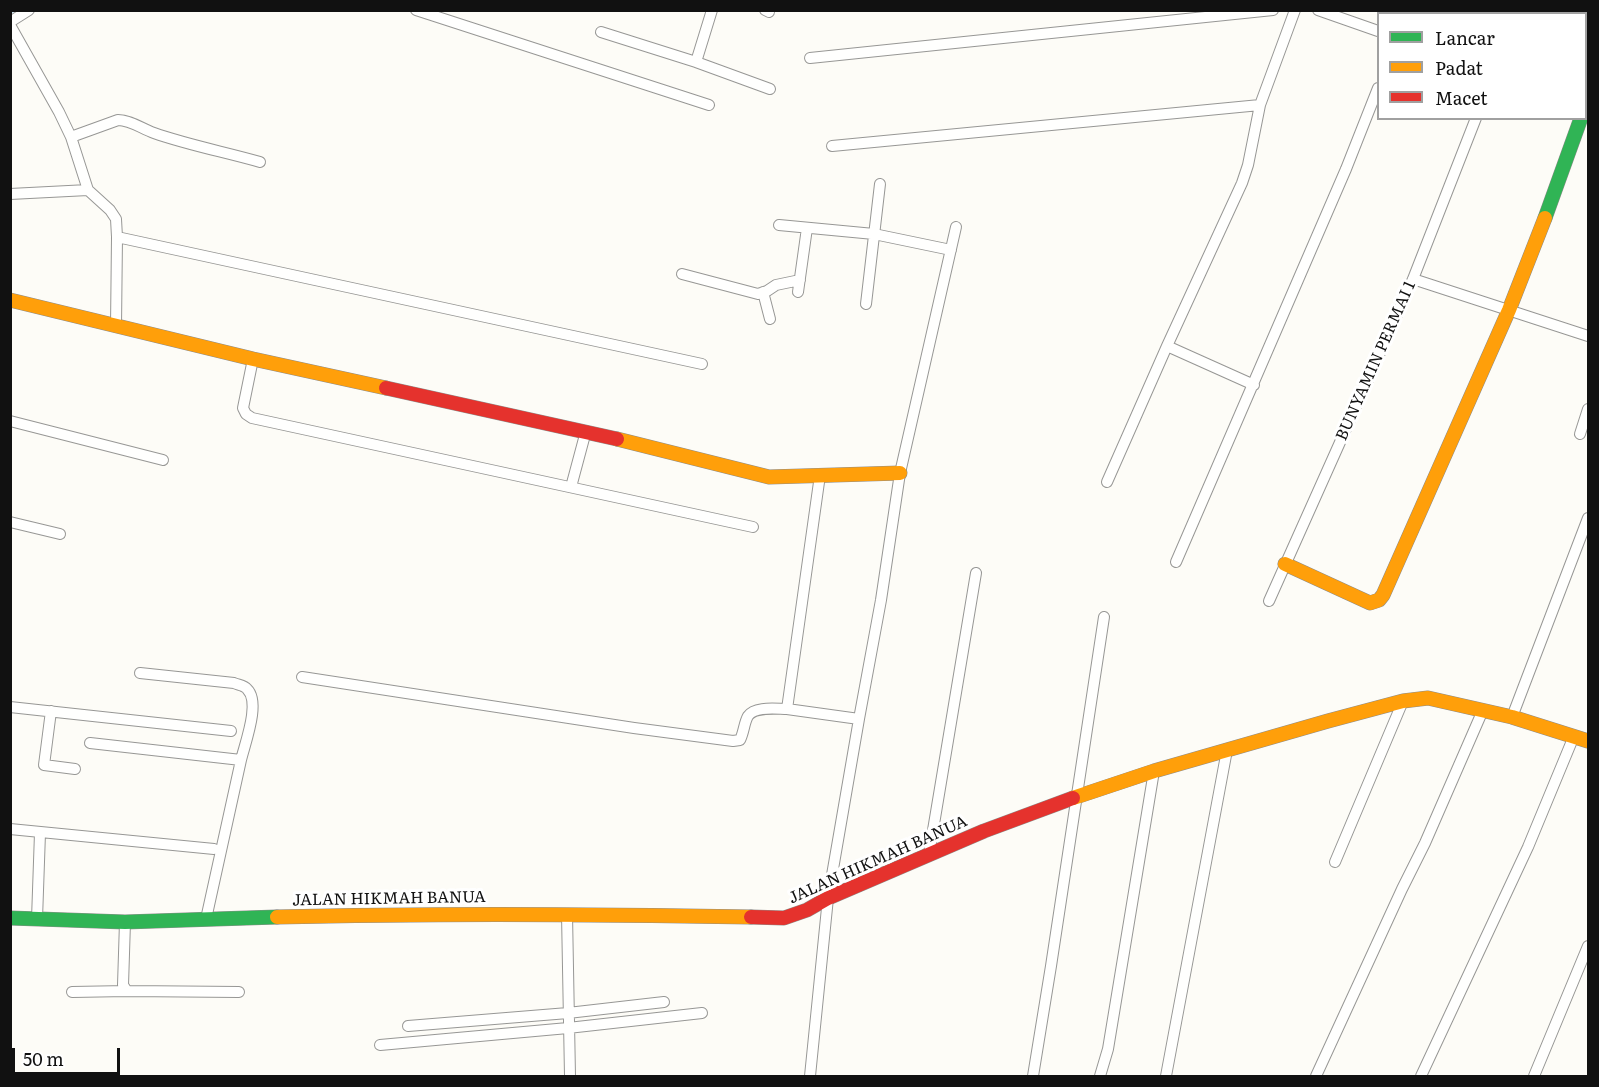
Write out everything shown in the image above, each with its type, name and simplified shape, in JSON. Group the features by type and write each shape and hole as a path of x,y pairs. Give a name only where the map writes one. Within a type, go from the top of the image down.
{"street":[{"path":"29,10 10,24 71,137 88,190 110,210 116,219 116,326"},
{"path":"416,10 709,105"},
{"path":"696,62 712,10"},
{"path":"810,58 1273,10"},
{"path":"1107,482 1242,183 1260,105 1295,10"},
{"path":"1318,10 1377,31"},
{"path":"601,32 696,62 770,89"},
{"path":"1176,562 1254,385 1377,91"},
{"path":"832,146 1260,105"},
{"path":"71,137 123,120 154,133 260,162"},
{"name":"BUNYAMIN PERMAI 1","path":"1269,601 1413,279 1475,120"},
{"path":"1285,564 1370,603 1379,600 1383,595 1509,310 1580,120"},
{"path":"866,304 880,184"},
{"path":"10,194 88,190"},
{"path":"779,225 874,234 951,250"},
{"path":"810,1077 828,898 881,600 900,473 956,227"},
{"path":"682,274 758,294 776,285 799,286 807,228"},
{"path":"117,237 702,364"},
{"path":"1413,279 1588,336"},
{"path":"763,292 770,320"},
{"path":"10,300 254,358 586,431 770,477 900,473"},
{"path":"1167,346 1254,385"},
{"path":"254,358 243,408 252,418 753,527"},
{"path":"1580,434 1588,409"},
{"path":"10,421 163,460"},
{"path":"571,487 586,431"},
{"path":"787,709 820,476"},
{"path":"1512,717 1588,518"},
{"path":"10,522 60,534"},
{"path":"928,854 976,573"},
{"path":"1033,1077 1104,617"},
{"path":"140,673 234,683 245,687 251,694 254,706 206,919"},
{"path":"302,677 733,741 740,740 743,736 747,717 760,710 787,709 859,719"},
{"name":"JALAN HIKMAH BANUA","path":"10,918 125,922 394,914 567,914 784,918 807,910 828,898 928,854 1077,797 1154,771 1403,701 1428,698 1512,717 1588,741"},
{"path":"1335,862 1403,701"},
{"path":"10,707 231,731"},
{"path":"1316,1077 1425,843 1483,710"},
{"path":"51,711 44,765 75,769"},
{"path":"1421,1077 1528,847 1574,736"},
{"path":"90,743 241,760"},
{"path":"1166,1077 1227,750"},
{"path":"1100,1077 1107,1049 1154,771"},
{"path":"10,829 214,849"},
{"path":"37,919 40,832"},
{"path":"567,914 570,1077"},
{"path":"125,922 123,985 128,992"},
{"path":"1534,1077 1588,946"},
{"path":"72,992 239,992"},
{"path":"408,1026 568,1013 664,1002"},
{"path":"380,1045 702,1013"}],"waterway":[{"path":"10,12 14,10"}],"traffic: fast":[{"path":"1545,218 1580,120"},
{"path":"10,918 125,922 277,917"}],"traffic: slow":[{"path":"1285,564 1370,603 1379,600 1383,595 1509,310 1545,218"},
{"path":"10,300 253,359 386,388"},
{"path":"617,439 769,477 900,473"},
{"path":"1073,798 1154,771 1328,721 1403,701 1428,698 1512,717 1588,741"},
{"path":"277,917 514,914 751,917"}],"traffic: jam":[{"path":"386,388 617,439"},
{"path":"751,917 784,918 807,910 828,898 984,831 1073,798"}]}
